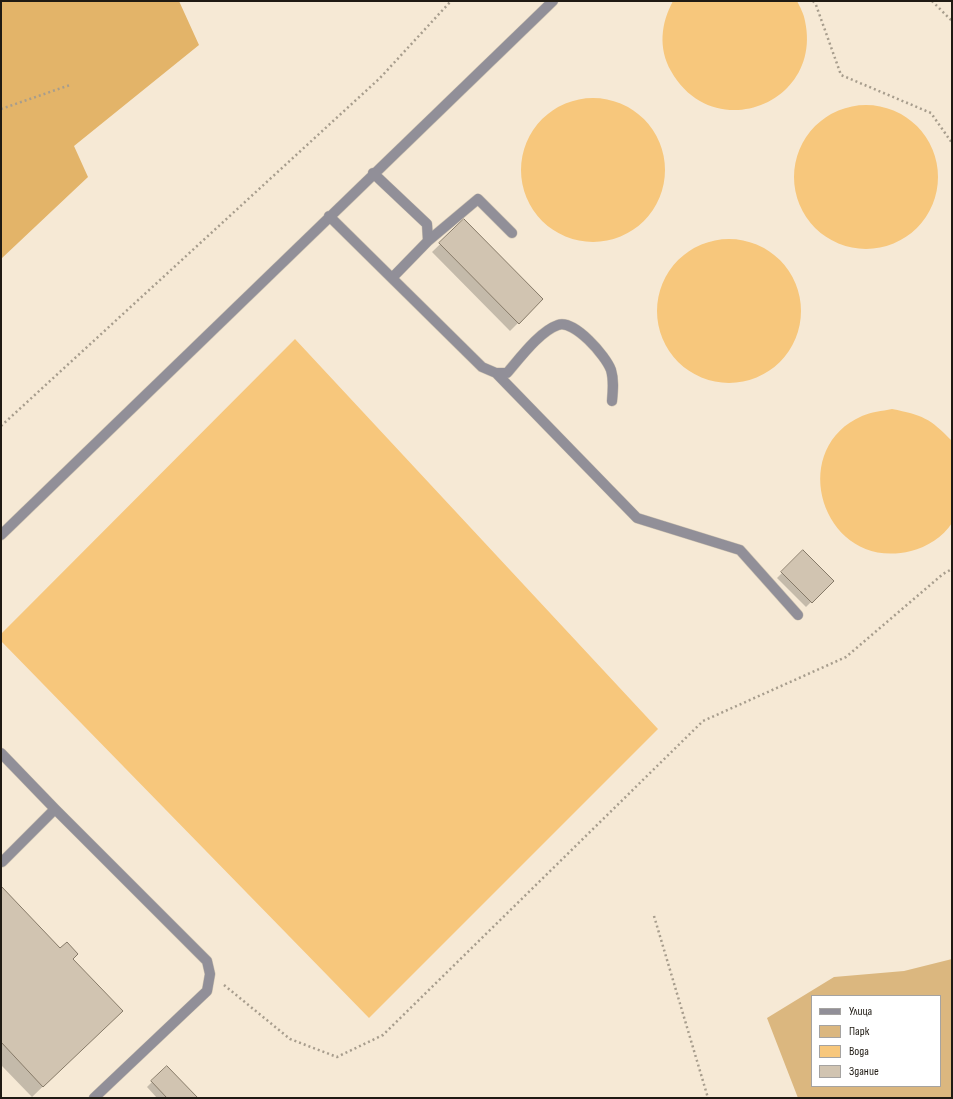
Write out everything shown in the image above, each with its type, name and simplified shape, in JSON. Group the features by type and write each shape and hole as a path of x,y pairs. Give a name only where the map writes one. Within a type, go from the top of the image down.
{"lane":[{"path":"1,535 552,1"},
{"path":"373,173 427,224 428,242"},
{"path":"392,278 428,242 478,198 512,233"},
{"path":"329,216 482,367 496,373 637,518 740,550 798,615"},
{"path":"496,373 507,373 545,332 559,324 570,325 600,352 610,370 613,386 612,401"},
{"path":"1,753 55,810 207,962 210,974 207,991 94,1098"},
{"path":"2,862 55,810"}],"path":[{"path":"1,426 380,78 451,1"},
{"path":"813,1 816,5 841,75 931,113 952,144"},
{"path":"932,1 952,21"},
{"path":"1,109 70,84"},
{"path":"210,974 290,1040 337,1057 383,1035 703,721 846,657 943,574 952,569"},
{"path":"654,916 708,1098"}],"green space":[{"path":"952,959 952,1098 798,1098 767,1018 834,977 904,971"}],"shaded area":[{"path":"1,1 179,1 199,45 74,146 88,177 1,259"}],"water":[{"path":"673,1 797,1 805,21 806,50 798,74 782,93 760,105 737,110 712,106 690,94 671,71 664,53 664,27"},
{"path":"586,98 600,98 627,106 639,114 649,124 660,142 664,156 664,184 660,198 649,216 639,226 621,237 600,242 586,242 559,234 547,226 537,216 526,198 521,177 521,163 529,136 537,124 547,114 565,103"},
{"path":"859,105 873,105 900,113 912,121 922,131 933,149 937,163 937,191 933,205 922,223 912,233 894,244 873,249 859,249 832,241 820,233 810,223 799,205 794,184 794,170 802,143 810,131 820,121 838,110"},
{"path":"722,239 736,239 763,247 775,255 785,265 796,283 800,297 800,325 796,339 785,357 775,367 757,378 736,383 722,383 695,375 683,367 673,357 662,339 657,318 657,304 665,277 673,265 683,255 701,244"},
{"path":"295,339 658,729 369,1018 1,641 1,634"},
{"path":"892,409 911,413 931,422 952,441 952,523 944,533 923,547 911,551 881,553 856,544 837,527 825,504 820,479 825,455 838,432 862,416"}],"building":[{"path":"464,219 543,299 519,324 439,243"},
{"path":"803,550 834,581 812,603 781,572"},
{"path":"1,886 60,948 67,942 78,954 73,959 123,1011 43,1087 1,1042"},
{"path":"167,1066 198,1098 167,1098 151,1081"}]}
